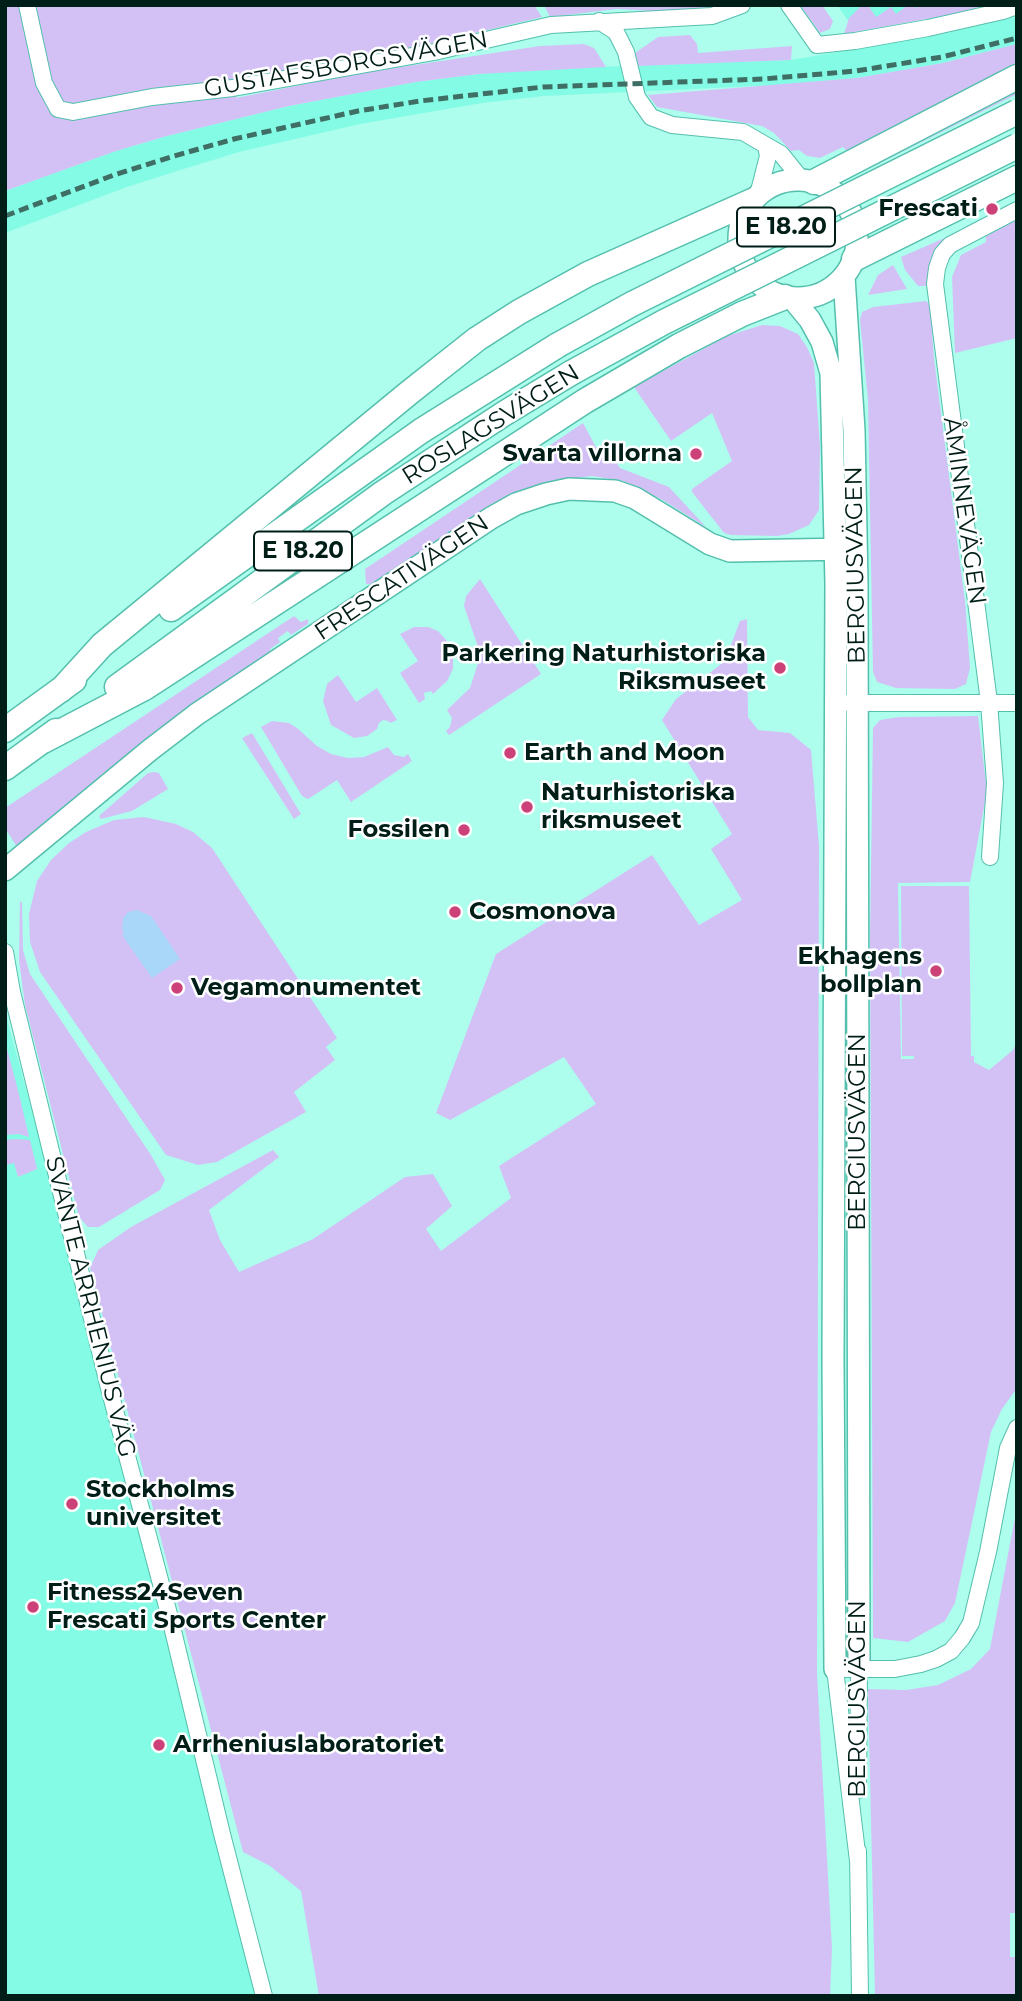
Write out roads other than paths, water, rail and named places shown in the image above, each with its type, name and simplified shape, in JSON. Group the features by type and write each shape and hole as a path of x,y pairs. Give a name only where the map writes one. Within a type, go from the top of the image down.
{"main road":[{"path":"808,181 1017,77"},
{"name":"ROSLAGSVÄGEN","path":"5,730 316,503 421,431 558,345 632,304 1017,112"},
{"name":"ROSLAGSVÄGEN","path":"5,768 383,493 505,413 664,322 1017,146"},
{"path":"849,268 1017,178"},
{"path":"61,690 102,645 477,339 588,274 755,198"},
{"path":"43,741 146,687 585,401 679,346 742,314 788,298"}],"street":[{"name":"GUSTAFSBORGSVÄGEN","path":"27,5 44,83 58,108 72,112 152,96 233,88 434,52 551,25 712,16 742,5"},
{"path":"789,5 817,45 928,28 1017,6"},
{"path":"626,52 628,30 641,19"},
{"path":"599,21 616,32 626,52 637,97 651,117 672,125 743,132 781,154 808,181 834,192 848,208 853,217 857,238 849,268 821,294 806,298 788,298 770,292 748,272 741,258 740,228 744,214 755,198 768,156 766,146"},
{"path":"755,198 778,183 808,181"},
{"name":"ÅMINNEVÄGEN","path":"990,857 995,783 989,702 935,284 937,268 950,245 1017,210"},
{"name":"BERGIUSVÄGEN","path":"849,268 854,430 835,703 835,1669 858,1861"},
{"name":"BERGIUSVÄGEN","path":"788,298 810,320 822,342 831,373 858,702 860,1996"},
{"name":"FRESCATIVÄGEN","path":"5,870 197,714 516,504 569,489 594,488 635,498 710,544 730,551 846,549"},
{"path":"835,703 1017,703"},
{"name":"SVANTE ARRHENIUS VÄG","path":"5,952 12,992 108,1388 169,1614 260,1992"},
{"path":"835,1669 895,1669 936,1659 951,1651 962,1638 971,1623 1004,1469 1017,1428"}],"water":[{"path":"137,910 151,916 180,959 152,978 122,935 123,918 128,912"}],"railway":[{"path":"5,216 114,175 174,156 234,139 358,111 543,87 763,79 856,71 942,57 1017,38"}],"place":[{"name":"Frescati","path":"992,209"},
{"name":"Svarta villorna","path":"696,454"},
{"name":"Parkering Naturhistoriska Riksmuseet","path":"780,668"},
{"name":"Earth and Moon","path":"510,753"},
{"name":"Naturhistoriska riksmuseet","path":"527,807"},
{"name":"Fossilen","path":"464,830"},
{"name":"Cosmonova","path":"455,912"},
{"name":"Ekhagens bollplan","path":"936,971"},
{"name":"Vegamonumentet","path":"177,988"},
{"name":"Stockholms universitet","path":"72,1504"},
{"name":"Fitness24Seven Frescati Sports Center","path":"33,1607"},
{"name":"Arrheniuslaboratoriet","path":"159,1745"}]}
